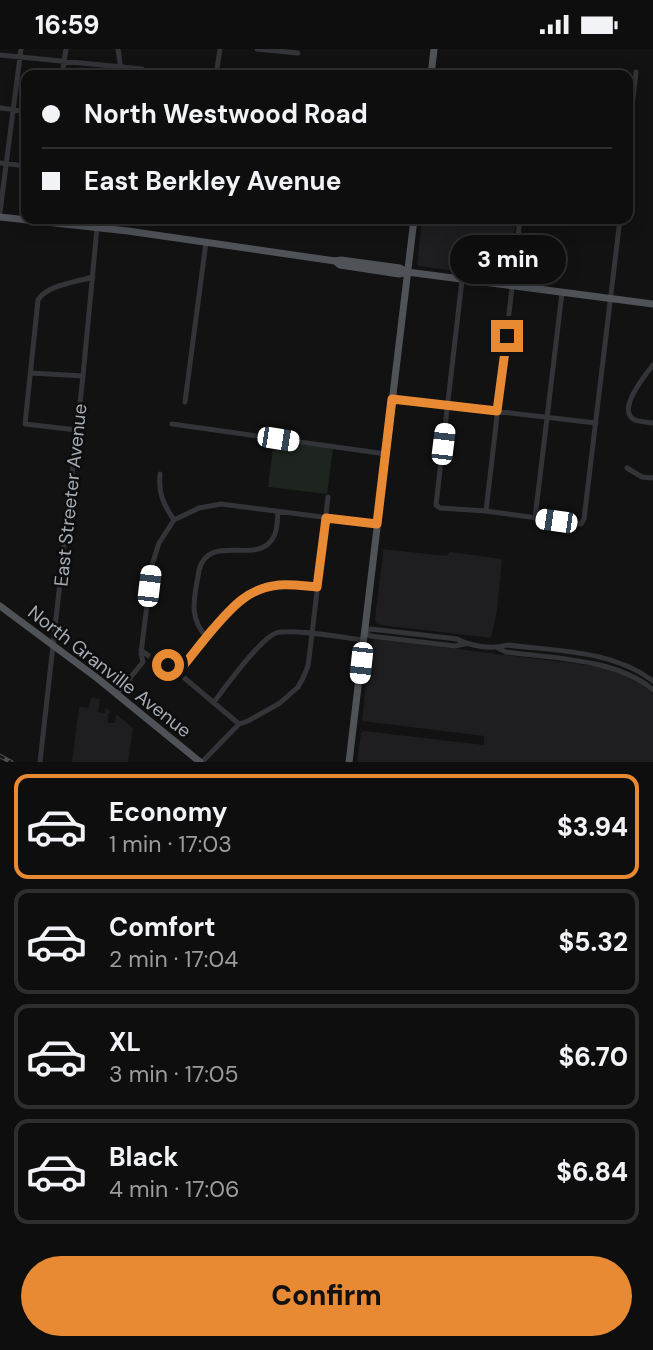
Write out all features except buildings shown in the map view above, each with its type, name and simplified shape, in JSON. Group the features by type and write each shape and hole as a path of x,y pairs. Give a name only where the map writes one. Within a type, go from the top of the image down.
{"main road":[{"path":"432,70 434,49"},
{"path":"0,217 21,218"},
{"path":"81,224 335,261 340,265 399,274 407,272 653,304"},
{"path":"349,762 413,224"},
{"name":"North Granville Avenue","path":"0,606 117,694 201,762"}],"street":[{"path":"0,212 3,164 21,49"},
{"path":"63,70 66,49"},
{"path":"118,49 120,67"},
{"path":"217,70 220,49"},
{"path":"257,49 298,53"},
{"path":"0,55 142,69"},
{"path":"633,98 636,72"},
{"path":"0,108 21,111"},
{"path":"3,164 21,166"},
{"path":"486,511 519,224"},
{"path":"462,280 436,505 440,508 582,523 619,224"},
{"name":"East Streeter Avenue","path":"40,762 97,228"},
{"path":"184,402 206,242"},
{"path":"77,430 24,424 39,299 50,290 93,277"},
{"path":"535,518 562,292"},
{"path":"653,365 633,393 629,412 635,420 653,422"},
{"path":"31,373 83,376"},
{"path":"392,399 596,423"},
{"path":"172,424 386,454"},
{"path":"627,468 642,477 653,478"},
{"path":"160,474 160,494 174,520"},
{"path":"201,762 239,724 274,707 298,687 303,678 312,634 328,497"},
{"path":"117,694 143,662 141,650 154,556 174,520 199,508 221,504 377,524"},
{"path":"207,637 198,628 194,615 201,563 216,552 264,548 275,534 278,512"},
{"path":"178,672 233,606 254,591 278,585 317,587"},
{"path":"214,702 263,642 284,631 363,640"},
{"path":"365,631 370,636 498,648 506,652 608,667 629,674 653,690"},
{"path":"498,648 507,645 609,659 630,667 653,681"},
{"path":"141,650 158,663"},
{"path":"143,662 168,665 239,724"}],"shaded area":[{"path":"421,224 515,224 509,278 417,265"},
{"path":"274,441 333,449 327,494 268,487"},
{"path":"382,549 447,556 450,552 502,559 497,611 491,638 376,623"},
{"path":"375,639 604,667 636,680 653,694 653,762 357,762 361,733 364,731 484,745 484,736 362,721 370,644"},
{"path":"91,698 100,699 98,712 105,713 106,708 111,711 108,714 108,723 115,723 116,714 133,728 128,762 72,762 79,707 89,708"}],"railway":[{"path":"0,756 11,762"}],"route":[{"path":"168,665 178,672 230,609 250,594 278,585 317,587 326,518 377,524 392,399 497,411 507,336"}]}
